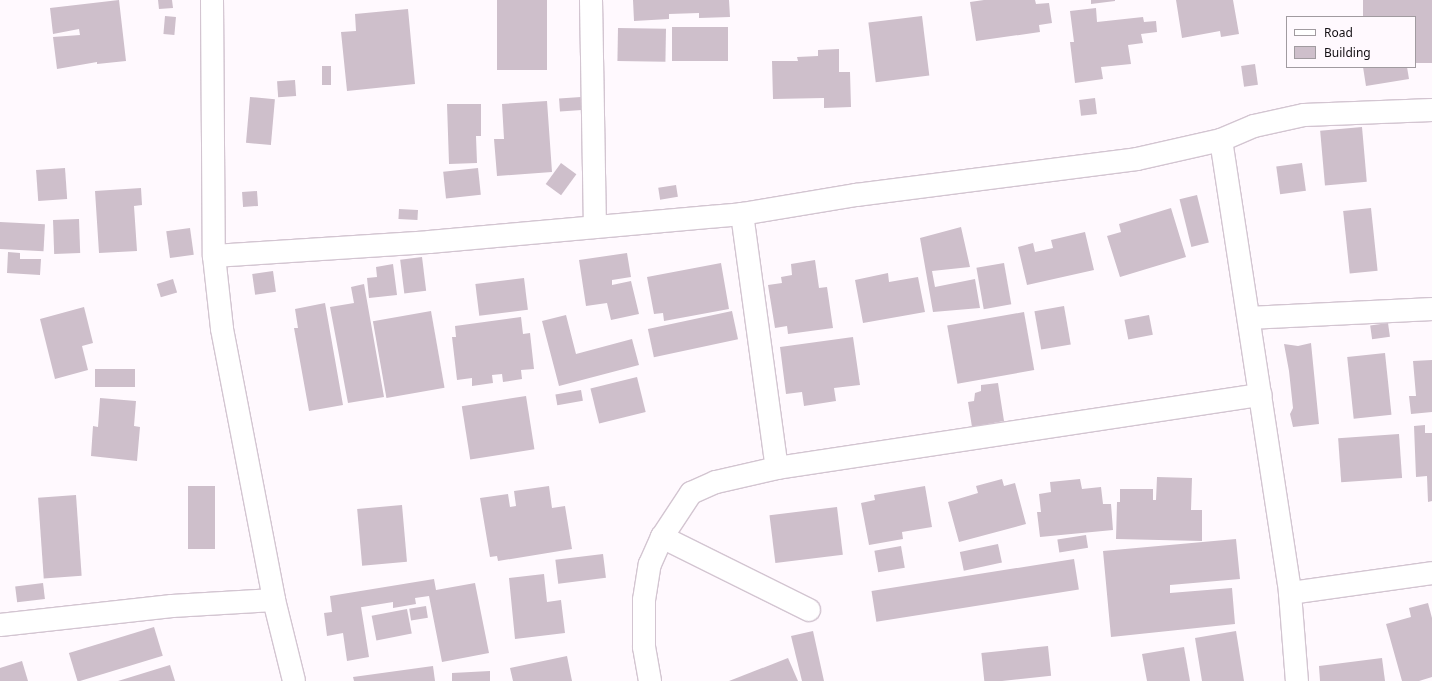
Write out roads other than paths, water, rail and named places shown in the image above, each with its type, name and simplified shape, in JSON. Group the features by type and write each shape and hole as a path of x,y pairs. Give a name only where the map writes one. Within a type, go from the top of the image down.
{"street":[{"path":"212,0 214,256 224,344 274,600 294,681"},
{"path":"591,0 595,227"},
{"path":"214,256 429,242 742,214 871,193 1137,159 1221,140 1254,126 1304,115 1432,110"},
{"path":"1221,140 1290,593 1297,681"},
{"path":"742,214 777,468"},
{"path":"1249,318 1432,309"},
{"path":"650,681 644,647 644,600 650,564 662,537 691,493 716,482 777,468 1261,396"},
{"path":"662,537 809,610"},
{"path":"1290,593 1432,573"},
{"path":"0,625 172,606 274,600"}]}
